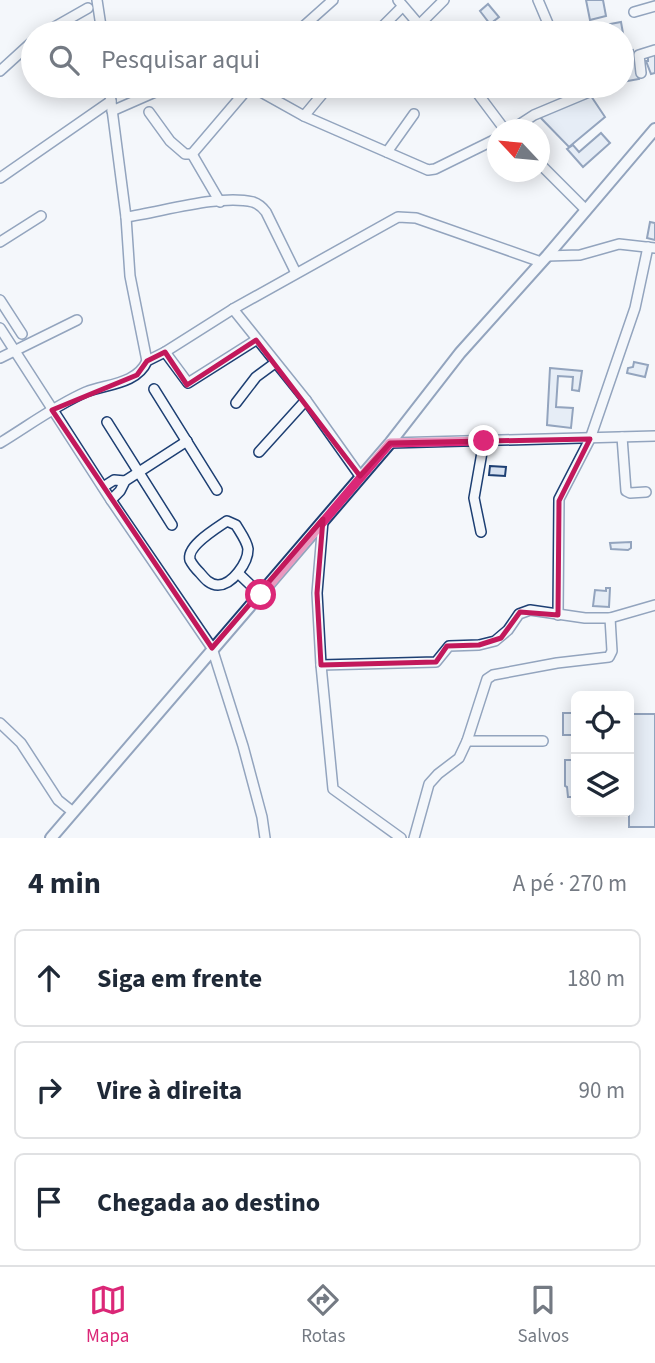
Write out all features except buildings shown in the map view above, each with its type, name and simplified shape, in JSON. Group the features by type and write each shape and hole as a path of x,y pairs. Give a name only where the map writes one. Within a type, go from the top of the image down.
{"main road":[{"path":"51,838 390,443 460,353 655,129"}],"street":[{"path":"97,0 100,19"},
{"path":"309,21 333,0"},
{"path":"423,21 444,0"},
{"path":"538,0 547,21"},
{"path":"386,21 400,3 416,21"},
{"path":"61,21 85,4 100,19"},
{"path":"634,12 655,6"},
{"path":"641,73 639,55 655,50"},
{"path":"0,71 21,52"},
{"path":"0,443 86,392 137,375 144,369 147,360 133,301 126,217 111,98"},
{"path":"112,111 142,98"},
{"path":"149,113 170,141 185,154 192,154 240,98"},
{"path":"272,98 304,116 421,167 435,169 487,143"},
{"path":"304,116 319,98"},
{"path":"480,98 496,119"},
{"path":"528,119 575,98"},
{"path":"0,178 111,101"},
{"path":"387,152 414,114"},
{"path":"192,154 220,202"},
{"path":"550,174 586,210"},
{"path":"126,217 220,202 254,202 261,206 296,273"},
{"path":"0,242 41,216"},
{"path":"147,360 398,217 407,216 544,259 580,255 619,244 652,247 635,308 590,439 559,501 558,615"},
{"path":"0,300 22,334"},
{"path":"233,309 306,400 360,476"},
{"path":"0,358 76,320"},
{"path":"0,328 111,500 212,648 243,746 265,838"},
{"path":"165,352 188,383 256,340"},
{"path":"236,403 256,377 275,363"},
{"path":"154,389 217,490"},
{"path":"259,452 306,400"},
{"path":"107,422 172,525"},
{"path":"390,443 655,436"},
{"path":"622,437 626,491 646,492"},
{"path":"111,500 125,481 187,441"},
{"path":"481,532 474,498 484,441"},
{"path":"103,486 114,480 125,481"},
{"path":"323,519 317,593 333,789 401,838"},
{"path":"227,522 236,524 248,547 238,573 222,585 216,585 209,583 190,561 194,547 227,522"},
{"path":"238,573 261,595"},
{"path":"321,665 436,662 449,646 479,645 501,638 522,612 536,609 558,615 610,618 655,604"},
{"path":"414,838 431,780 457,761 490,677 557,663 609,657 612,651 610,618"},
{"path":"0,723 21,743 58,800 73,811"},
{"path":"467,741 543,741"}],"highlighted area":[{"path":"256,340 360,476 390,443 590,439 559,501 558,615 520,612 501,638 479,645 447,646 436,662 321,665 317,593 323,519 212,648 52,410 137,375 147,361 165,352 187,385"}],"route":[{"path":"261,595 390,443 484,441"}]}
